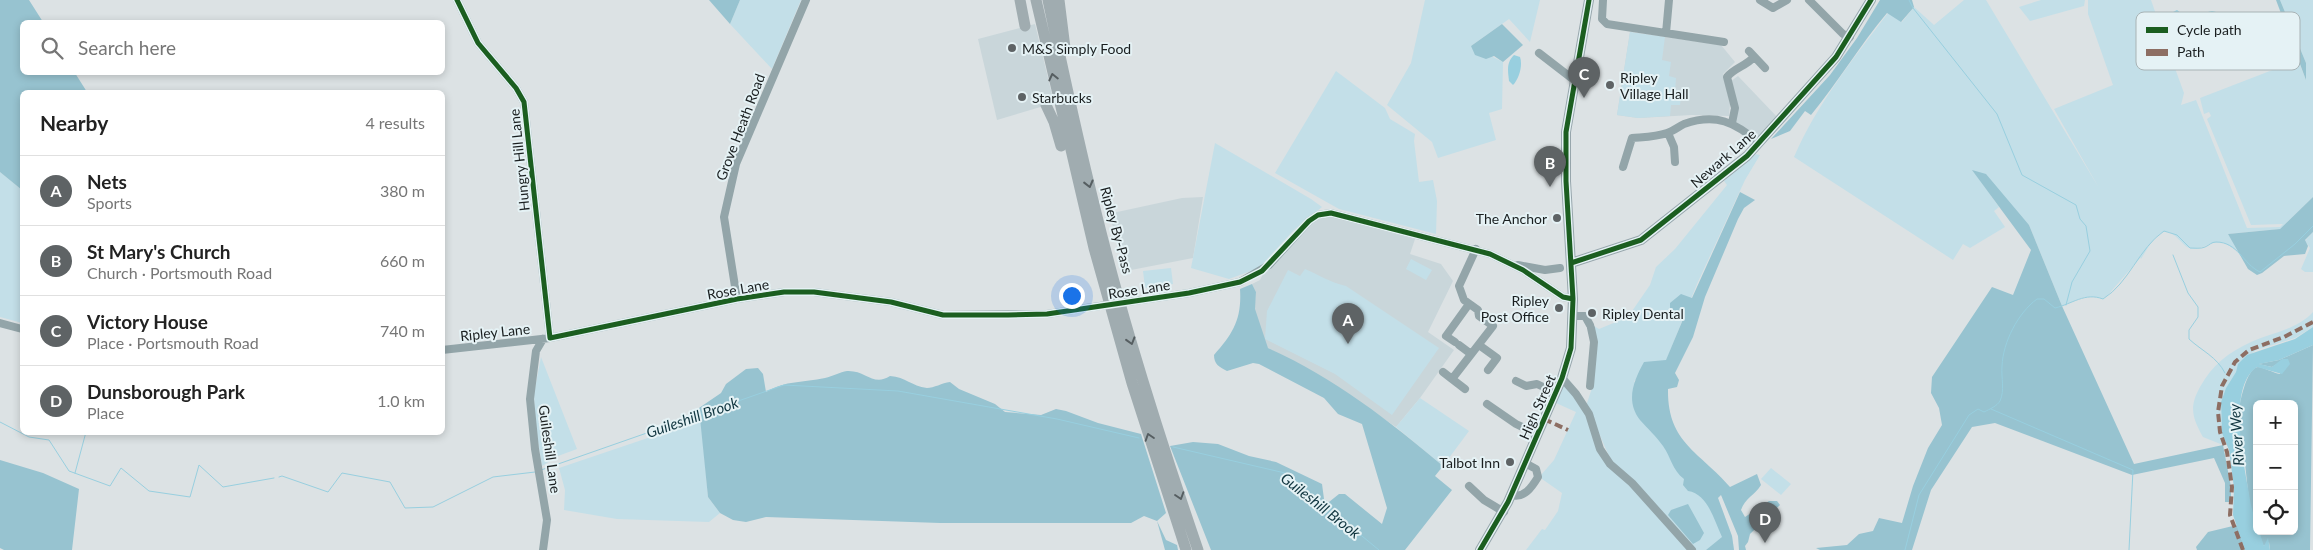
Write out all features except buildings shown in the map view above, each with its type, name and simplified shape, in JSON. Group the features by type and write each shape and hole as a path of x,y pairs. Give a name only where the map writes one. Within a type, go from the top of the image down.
{"highway":[{"path":"1020,0 1025,26"},
{"name":"Ripley By-Pass","path":"1036,0 1094,248 1132,383 1186,550"},
{"name":"Ripley By-Pass","path":"1048,0 1084,165 1130,337 1198,550"},
{"path":"1059,0 1064,45 1084,165"},
{"path":"1046,105 1054,122 1074,193 1094,248"}],"main road":[{"name":"High Street","path":"1480,550 1504,512 1556,393 1571,348 1573,299 1565,154 1567,124 1589,0"},
{"name":"Newark Lane","path":"1571,263 1643,239 1747,156 1828,66 1850,37 1871,0"}],"street":[{"name":"Hungry Hill Lane","path":"457,0 478,43 522,96 524,102 546,339"},
{"name":"Grove Heath Road","path":"737,299 724,217 731,181 736,164 806,0"},
{"path":"1603,0 1602,19 1607,24 1724,42"},
{"path":"1666,33 1669,0"},
{"path":"1760,0 1772,8 1787,0"},
{"path":"1809,0 1843,34 1850,37"},
{"path":"1539,53 1574,80"},
{"path":"1732,123 1735,108 1727,77 1751,54 1765,68"},
{"path":"1623,167 1632,138 1668,133 1687,124 1715,120 1732,123 1759,143"},
{"path":"1668,133 1674,147 1675,162"},
{"name":"Rose Lane","path":"546,339 737,299 784,292 814,292 890,302 943,315 1047,314 1228,286 1248,279 1269,265 1309,221 1326,213 1345,216 1476,249 1514,264 1545,270 1560,268"},
{"path":"1452,379 1493,326 1479,316 1478,310 1464,300 1459,286 1476,249"},
{"name":"Rose Lane","path":"1514,264 1563,297 1573,299"},
{"path":"1539,280 1545,270"},
{"path":"1469,304 1446,336 1471,354"},
{"path":"1573,316 1585,316 1594,342 1590,386"},
{"path":"0,323 20,328"},
{"name":"Ripley Lane","path":"445,350 546,339"},
{"name":"Guileshill Lane","path":"543,550 547,520 534,439 530,399 536,351 546,339"},
{"path":"527,342 536,351"},
{"path":"1479,345 1497,358 1488,370"},
{"path":"1443,372 1465,389"},
{"path":"1562,378 1590,414 1600,449 1610,464 1651,504 1692,550"},
{"path":"1516,381 1526,386 1537,384 1556,393"},
{"path":"1487,404 1516,424 1538,434"},
{"path":"1511,495 1518,496 1524,494 1538,477 1536,469 1525,463"},
{"path":"1468,486 1484,500 1504,512"}],"shaded area":[{"path":"0,0 29,0 42,20 20,20 20,75 76,75 86,90 20,90 20,188 0,172"},
{"path":"709,0 740,0 730,24"},
{"path":"740,0 801,0 772,69 730,24"},
{"path":"1425,0 1540,0 1530,42 1509,19 1471,46 1503,62 1502,109 1489,113 1496,140 1438,158 1432,142 1387,105 1411,63"},
{"path":"1880,0 1912,0 1914,7 1901,22 1887,13 1811,115 1805,111 1790,131 1771,139 1830,75 1857,38"},
{"path":"1964,0 1986,0 2099,188 2054,109 2113,85 2088,14 2088,0 2151,0 2155,12 2136,12 2136,70 2176,70 2184,93 2181,105 2196,100 2247,228 2280,227 2283,224 2251,225 2207,119 2211,116 2209,112 2204,114 2200,98 2272,70 2300,70 2300,65 2306,80 2306,63 2300,48 2300,12 2285,12 2280,0 2313,0 2313,197 2280,229 2228,234 2241,253 2219,242 2193,249 2189,248 2171,233 2164,232 2153,240 2141,259 2137,253 2140,258 2103,299 2087,297 2062,306 2029,225 1973,170 1999,207 1994,211 2005,227 1970,248 1963,244 1953,260 1794,157 1803,137 1825,100 1888,13 1902,22 1914,7 1934,25"},
{"path":"2041,0 2085,0 2084,6 2030,21 2019,7"},
{"path":"2276,0 2280,0 2285,12 2280,12"},
{"path":"1035,24 1054,103 997,120 978,39"},
{"path":"1502,24 1523,45 1503,62 1494,56 1486,59 1475,55 1471,46"},
{"path":"1630,32 1721,45 1735,62 1723,74 1730,104 1729,116 1692,115 1638,118 1617,115"},
{"path":"1630,32 1665,37 1662,60 1671,62 1669,76 1676,78 1675,93 1681,96 1680,105 1671,105 1670,116 1638,118 1617,115"},
{"path":"2300,48 2306,63 2306,80 2300,64"},
{"path":"1336,71 1385,108 1390,119 1415,134 1414,141 1419,182 1433,180 1437,201 1436,234 1339,209 1275,173"},
{"path":"1738,76 1780,120 1759,143 1732,123 1735,111 1727,84"},
{"path":"1215,143 1322,207 1294,230 1259,268 1229,279 1191,268"},
{"path":"1755,154 1760,155 1745,180 1697,284 1666,361 1634,381 1716,493 1732,536 1734,550 1693,550 1612,461 1586,406 1592,388 1594,326 1599,329 1628,317 1650,285 1656,267 1675,249 1727,185 1724,181"},
{"path":"1972,170 1986,174 2029,225 2062,306 2134,464 2223,445 2231,487 2231,500 2229,502 2225,502 2225,483 2214,458 2132,475 1995,423 1972,427 1931,490 1912,550 1820,550 1816,548 1847,545 1859,534 1873,531 1879,518 1902,523 1913,486 1928,448 1942,425 1939,408 1931,393 1932,377 1992,287 2013,295 2031,250"},
{"path":"0,172 20,188 20,322 0,317"},
{"path":"1740,192 1755,200 1744,208 1738,219 1705,297 1693,337 1675,373 1679,380 1677,387 1668,389 1669,407 1679,435 1730,487 1757,474 1761,485 1741,510 1745,517 1769,501 1777,501 1780,505 1750,534 1745,546 1746,550 1739,550 1738,536 1721,495 1718,498 1732,536 1734,550 1706,550 1722,537 1710,509 1701,497 1688,491 1683,485 1684,479 1674,468 1666,450 1635,413 1632,398 1634,383 1644,362 1666,360 1684,317 1670,312 1670,303 1681,294 1692,298"},
{"path":"1203,197 1193,258 1131,270 1108,214 1182,198"},
{"path":"2313,197 2313,232 2305,240 2308,246 2305,254 2284,256 2257,275 2248,269 2228,234 2280,229"},
{"path":"1324,215 1415,239 1410,254 1441,264 1453,281 1428,332 1454,350 1420,398 1396,427 1333,385 1268,348 1252,333 1256,292 1252,284 1260,280 1264,272 1276,262 1302,228"},
{"path":"2313,232 2313,272 2305,272 2301,269 2310,248 2305,241"},
{"path":"1411,259 1432,270 1426,280 1406,269"},
{"path":"1171,268 1173,284 1145,288 1143,271"},
{"path":"1305,269 1330,281 1346,286 1439,348 1392,415 1335,374 1265,339 1267,311 1288,270 1300,276"},
{"path":"1252,284 1256,292 1255,309 1268,348 1292,359 1338,386 1381,416 1443,466 1435,476 1452,490 1405,550 1211,550 1170,446 1193,442 1218,444 1249,456 1276,462 1322,484 1324,499 1329,502 1339,494 1345,494 1382,524 1387,508 1362,424 1338,414 1324,398 1259,364 1253,363 1227,371 1216,363 1214,355 1231,333 1238,318 1240,289"},
{"path":"2313,312 2313,327 2295,338 2256,350 2239,364 2221,402 2222,433 2226,444 2223,445 2203,437 2194,418 2193,406 2197,394 2210,372 2235,350 2292,327"},
{"path":"2313,345 2310,550 2270,550 2269,542 2266,546 2262,545 2260,535 2298,535 2298,400 2253,400 2253,514 2250,501 2239,432 2238,416 2240,404 2247,380 2254,369 2260,367 2280,374 2285,359 2272,367 2258,364 2279,360"},
{"path":"541,357 577,449 558,456 542,466 535,424 534,393"},
{"path":"758,368 763,374 766,392 781,385 817,380 842,372 854,371 879,380 890,376 896,377 927,388 950,382 959,389 995,404 1005,412 1041,415 1056,409 1098,423 1141,434 1166,513 1157,521 1144,516 1131,523 940,523 766,517 746,522 733,520 720,513 708,497 699,408 721,393 726,384 746,369"},
{"path":"1566,385 1582,404 1599,452 1689,550 1526,550 1542,529 1545,530 1558,511 1562,493 1542,479 1541,475 1554,460 1576,412 1556,403 1563,386"},
{"path":"1420,398 1469,431 1443,466 1396,427"},
{"path":"701,420 708,497 720,513 709,522 617,519 564,510 565,490 559,468"},
{"path":"0,460 43,473 79,489 72,550 4,550 0,548"},
{"path":"1771,468 1791,484 1781,495 1761,479"},
{"path":"1688,504 1704,533 1700,540 1693,544 1668,515 1671,510"},
{"path":"1157,521 1166,540 1177,545 1178,550 1165,550"},
{"path":"2237,525 2245,550 2197,550 2196,547 2208,532"}],"water":[{"path":"1514,55 1520,57 1521,68 1519,76 1513,85 1509,81 1508,67"},
{"name":"River Wey","path":"2313,327 2313,345 2279,360 2259,364 2272,367 2282,359 2288,359 2290,364 2282,374 2257,367 2247,378 2242,393 2240,432 2253,512 2253,535 2260,535 2264,546 2268,538 2270,550 2245,550 2233,515 2234,488 2229,450 2222,433 2221,402 2238,364 2247,355 2295,339"}],"waterway":[{"path":"1909,0 1913,8 1997,114 2022,175 2076,205 2080,219 2086,226 2090,251 2072,282 2066,305"},
{"path":"1905,550 1919,495 1969,415 1978,409 1984,412 2000,401 2005,347 2018,320 2037,299 2044,299 2055,308 2084,298 2096,297 2103,299 2120,284 2155,238 2164,231 2177,235 2190,248 2203,248 2213,242 2224,243 2235,249 2249,264 2260,272 2295,244 2313,226"},
{"path":"2173,255 2188,293 2198,307 2198,317 2189,330 2189,339 2214,358 2225,373"},
{"name":"Guileshill Brook","path":"541,470 784,385 898,391 1057,419 1139,438"},
{"path":"1991,409 2133,470 2129,550"},
{"name":"Guileshill Brook","path":"0,422 20,432"},
{"name":"Guileshill Brook","path":"25,435 49,440 69,471 110,486 121,468 149,491 190,497 199,465 223,487 274,478"},
{"path":"75,473 85,435"},
{"name":"Guileshill Brook","path":"1173,447 1285,473 1379,550"},
{"name":"Guileshill Brook","path":"279,477 282,476 328,492 342,473 390,482 405,508 433,507 493,477 535,472"}],"marked path":[{"path":"2243,550 2230,515 2232,487 2227,452 2220,432 2218,412 2222,386 2235,362 2249,350 2284,337 2313,322"},
{"path":"1544,419 1568,430"}],"cycle path":[{"path":"457,0 478,43 516,88 524,102 550,338 737,299 784,292 814,292 891,302 943,315 1047,314 1189,293 1240,282 1262,271 1309,221 1318,215 1331,213 1490,254 1523,270 1563,297 1573,299"},
{"path":"1480,550 1508,502 1562,378 1571,348 1573,299 1566,181 1566,132 1589,0"},
{"path":"1571,263 1641,240 1747,156 1836,57 1871,0"}],"place":[{"name":"M&S Simply Food","path":"1012,48"},
{"name":"Ripley Village Hall","path":"1610,85"},
{"name":"Starbucks","path":"1022,97"},
{"name":"Victory House","path":"1584,98"},
{"name":"St Mary's Church","path":"1550,187"},
{"name":"The Anchor","path":"1557,218"},
{"name":"Ripley Post Office","path":"1559,308"},
{"name":"Ripley Dental","path":"1592,313"},
{"name":"Nets","path":"1348,344"},
{"name":"Talbot Inn","path":"1510,462"},
{"name":"Dunsborough Park","path":"1765,543"}]}
